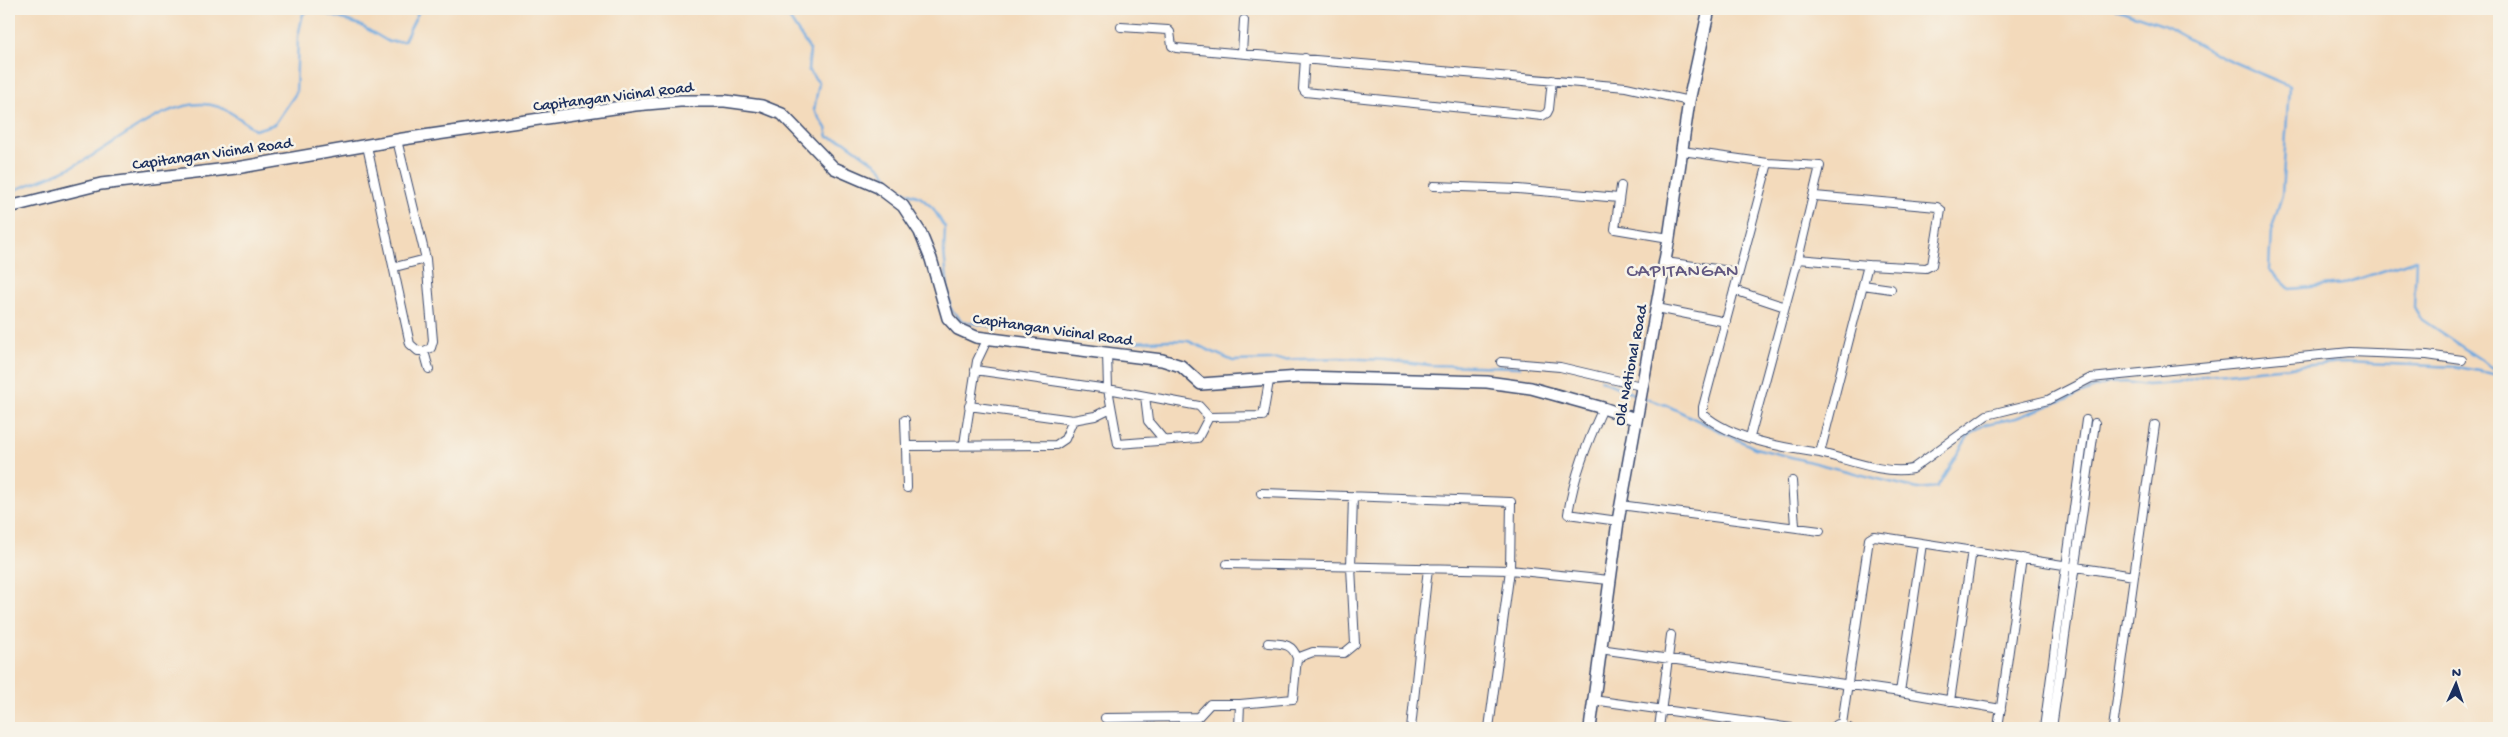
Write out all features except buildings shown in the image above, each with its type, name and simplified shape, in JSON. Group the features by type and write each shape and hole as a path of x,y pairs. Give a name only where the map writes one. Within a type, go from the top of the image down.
{"street":[{"name":"Old National Road","path":"1590,728 1620,505 1639,394 1665,262 1689,101 1709,9"},
{"path":"1242,53 1244,20"},
{"path":"1120,27 1168,30 1172,46 1176,48 1626,87 1689,101"},
{"path":"1305,58 1303,89 1305,92 1542,116 1549,109 1552,80"},
{"name":"Capitangan Vicinal Road","path":"9,207 102,184 236,168 398,140 635,105 680,101 725,101 762,106 782,114 834,168 878,187 903,206 920,232 932,259 948,318 958,329 976,337 1162,360 1181,366 1202,384 1269,381 1300,377 1487,382 1531,388 1635,419"},
{"path":"367,146 410,344 418,351 424,351 431,348 433,341 426,259 398,140"},
{"path":"1682,151 1768,163 1820,166 1815,196 1750,437"},
{"path":"1768,163 1703,407 1704,414 1714,422 1774,446 1820,453 1882,469 1898,471 1912,469 1987,415 2048,400 2091,378 2350,352 2419,354 2462,360"},
{"path":"1434,186 1518,189 1619,198"},
{"path":"1621,186 1616,230 1669,238"},
{"path":"1798,260 1926,268 1932,265 1941,210 1937,207 1815,196"},
{"path":"395,268 426,259"},
{"path":"1665,262 1738,272"},
{"path":"1820,453 1868,265"},
{"path":"1863,285 1891,289"},
{"path":"1734,290 1785,307"},
{"path":"1657,308 1726,322"},
{"path":"964,444 977,361 988,338"},
{"path":"424,351 429,369"},
{"path":"1107,353 1108,389 1118,444 1198,438 1209,417"},
{"path":"1501,362 1560,367 1639,394"},
{"path":"975,370 1108,389 1199,406 1209,417 1263,416 1269,381"},
{"path":"1145,396 1148,421 1160,432 1164,440"},
{"path":"969,406 1073,420 1095,416 1111,408"},
{"path":"1603,408 1573,483 1568,514 1618,521"},
{"path":"906,420 907,488"},
{"path":"906,446 964,444 1056,445 1065,439 1073,420"},
{"path":"2044,728 2086,420"},
{"path":"2052,728 2095,423"},
{"path":"2113,728 2155,425"},
{"path":"1792,481 1795,526"},
{"path":"1261,493 1511,502 1510,570 1489,728"},
{"path":"1297,658 1313,652 1344,653 1355,644 1351,566 1353,496"},
{"path":"1620,505 1820,530"},
{"path":"1831,728 1846,726 1848,684 1868,539 1874,536 2134,576"},
{"path":"1900,692 1922,544"},
{"path":"1950,701 1972,550"},
{"path":"1998,728 2022,558"},
{"path":"1227,564 1510,570 1609,580"},
{"path":"1411,728 1428,568"},
{"path":"1659,728 1671,635"},
{"path":"1106,718 1198,717 1210,704 1240,704 1293,699 1297,658 1294,648 1288,645 1268,642"},
{"path":"1600,649 1848,684 2001,709"},
{"path":"1593,700 1792,728"},
{"path":"1239,728 1240,704"}],"waterway":[{"path":"9,192 71,167 151,119 168,111 186,106 203,104 219,107 233,114 255,130 275,124 296,93 298,36 303,14 311,9"},
{"path":"312,9 360,25 389,42 404,41 420,9"},
{"path":"673,9 675,12 680,9"},
{"path":"731,9 737,9"},
{"path":"783,9 810,50 808,70 819,83 814,110 826,128 828,137 844,141 880,167 897,189 920,197 933,208 945,228 944,252 950,308 962,321 1010,330 1031,328 1060,332 1094,341 1114,343 1169,340 1188,341 1233,361 1339,358 1385,360 1429,365 1520,367"},
{"path":"2116,9 2163,25 2222,57 2289,86 2282,195 2271,231 2269,269 2290,289 2343,284 2416,260 2414,307 2421,319 2499,372"},
{"path":"1643,398 1666,405 1755,448 1918,489 1937,487 1970,433 1986,424 2016,418 2108,383 2125,382 2147,385 2178,383 2205,375 2343,362 2458,367 2499,375"},
{"path":"1601,380 1638,396"}],"district":[{"name":"CAPITANGAN","path":"1683,269"}]}
